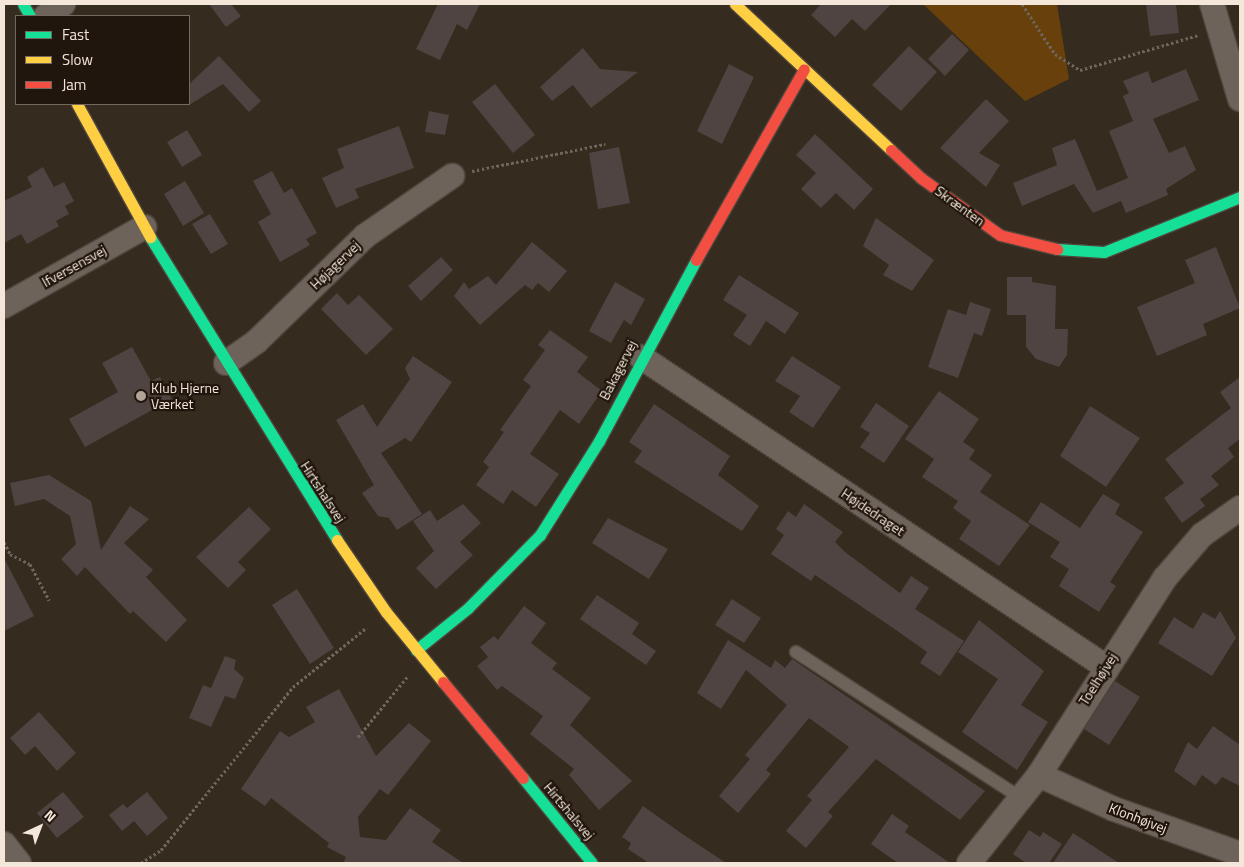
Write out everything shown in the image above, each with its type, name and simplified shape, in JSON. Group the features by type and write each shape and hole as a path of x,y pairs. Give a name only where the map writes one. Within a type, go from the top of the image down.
{"street":[{"path":"23,4 29,15"},
{"path":"47,15 62,4"},
{"name":"Skrænten","path":"735,4 921,178 1000,235 1049,248 1104,252 1240,197"},
{"path":"1212,4 1218,30 1240,99"},
{"name":"Bakagervej","path":"419,654 468,608 540,535 599,441 641,357 804,69"},
{"name":"Hirtshalsvej","path":"78,105 144,227 314,508 386,612 592,863"},
{"name":"Højagervej","path":"226,363 256,342 365,236 452,176"},
{"name":"Ifversensvej","path":"4,306 144,227"},
{"name":"Højdedraget","path":"641,357 1106,667"},
{"name":"Toelhøjvej","path":"969,863 1022,799 1039,775 1106,667 1171,571 1202,535 1240,508"},
{"name":"Klonhøjvej","path":"1039,775 1114,809 1240,854"},
{"path":"4,844 19,863"}],"lane":[{"path":"796,652 1022,799"}],"path":[{"path":"1022,4 1055,54 1080,70 1218,30"},
{"path":"452,176 605,144"},
{"path":"4,542 10,554 30,564 49,600"},
{"path":"141,863 161,850 293,687 386,612"},
{"path":"358,737 419,654"}],"shaded area":[{"path":"923,4 1057,4 1069,79 1025,101"}],"building":[{"path":"209,4 231,4 241,16 226,27"},
{"path":"438,4 480,4 467,30 457,24 440,60 416,49"},
{"path":"821,4 891,4 865,31 852,19 835,37 811,15"},
{"path":"1146,4 1176,4 1179,33 1150,36"},
{"path":"952,34 969,50 945,76 928,59"},
{"path":"909,46 937,72 901,111 872,85"},
{"path":"583,48 600,69 638,72 591,108 573,85 552,101 540,87"},
{"path":"219,56 261,101 249,112 223,84 190,104 190,83"},
{"path":"729,64 754,77 722,144 697,131"},
{"path":"1186,69 1199,100 1153,119 1169,153 1185,146 1196,170 1166,189 1168,195 1126,213 1121,201 1093,213 1074,184 1022,206 1013,183 1057,165 1052,148 1075,139 1097,191 1128,178 1109,131 1133,121 1123,96 1129,93 1123,81 1148,71 1152,83"},
{"path":"495,84 535,135 513,153 472,102"},
{"path":"986,99 1009,121 979,153 1000,165 986,187 940,148"},
{"path":"429,111 449,115 445,135 425,132"},
{"path":"399,126 414,168 355,189 359,198 336,208 322,178 344,168 337,149"},
{"path":"187,130 202,155 182,167 167,142"},
{"path":"815,134 873,189 854,210 836,193 821,208 801,189 816,173 796,155"},
{"path":"619,147 630,203 598,209 589,153"},
{"path":"43,167 54,187 64,182 74,201 65,206 69,214 56,221 59,226 27,244 21,234 4,243 4,201 32,187 27,177"},
{"path":"272,171 284,193 292,188 317,233 306,239 310,245 280,262 258,222 271,214 253,181"},
{"path":"185,181 204,213 183,226 164,194"},
{"path":"210,214 228,244 211,254 192,224"},
{"path":"876,218 934,260 912,291 883,275 889,265 863,246"},
{"path":"532,242 567,271 549,292 538,283 532,290 525,285 480,325 454,296 464,282 469,289 488,276 496,285"},
{"path":"1216,247 1240,308 1203,324 1207,335 1157,356 1137,307 1195,283 1185,260"},
{"path":"441,257 453,270 421,301 408,286"},
{"path":"739,275 799,313 785,334 766,321 750,346 733,335 747,315 723,300"},
{"path":"1007,277 1032,277 1032,282 1056,286 1055,329 1068,329 1067,355 1059,367 1036,359 1026,347 1026,315 1007,315"},
{"path":"615,282 645,299 631,325 624,320 611,343 589,331"},
{"path":"337,293 348,305 359,295 393,329 366,355 321,309"},
{"path":"970,302 991,309 982,336 974,333 958,378 928,367 948,309 966,315"},
{"path":"550,330 588,357 577,372 602,391 579,424 560,410 530,454 559,474 536,507 512,490 503,504 476,485 489,467 483,462 504,432 500,430 531,386 523,380 545,350 538,345"},
{"name":"Klub Hjerne Værket","path":"132,347 151,381 160,377 172,399 85,447 69,419 118,392 102,363"},
{"path":"413,356 452,382 411,442 405,438 381,453 422,514 397,530 389,518 378,516 362,493 374,485 336,420 363,404 377,427 410,379 405,368"},
{"path":"792,356 841,387 813,428 789,412 800,396 775,381"},
{"path":"1240,377 1240,439 1228,448 1234,457 1211,476 1219,485 1200,499 1205,506 1182,523 1164,498 1184,483 1165,459 1231,408 1220,392"},
{"path":"939,391 979,419 963,442 975,450 969,459 992,475 980,492 1030,525 999,566 959,539 971,521 953,508 958,501 922,477 934,459 905,439"},
{"path":"876,403 909,426 884,463 860,447 870,433 860,427"},
{"path":"654,404 730,456 718,475 759,506 742,531 634,462 642,451 629,442"},
{"path":"1090,406 1140,438 1106,487 1060,456"},
{"path":"49,475 91,501 101,550 130,506 149,519 124,543 153,570 146,577 187,620 166,642 133,611 130,614 85,567 77,576 61,559 76,544 70,516 44,499 15,506 10,483"},
{"path":"1103,494 1120,504 1115,514 1143,532 1110,582 1116,586 1099,612 1059,586 1069,569 1050,557 1060,542 1028,522 1041,502 1080,528"},
{"path":"463,504 481,523 460,542 473,555 436,589 416,568 434,551 413,521 430,510 437,521"},
{"path":"804,504 843,532 835,542 845,552 900,593 911,576 929,588 915,609 964,641 940,676 920,663 927,652 815,575 811,581 771,554 784,535 776,529 788,511 796,517"},
{"path":"249,507 271,529 238,562 246,570 228,588 196,557"},
{"path":"608,518 668,549 649,579 592,543"},
{"path":"4,558 34,616 4,631"},
{"path":"297,589 334,648 310,664 272,605"},
{"path":"597,595 639,623 632,634 656,651 646,665 580,619"},
{"path":"732,599 761,618 744,643 715,625"},
{"path":"524,606 546,623 531,643 557,663 552,669 591,698 570,725 632,781 599,810 569,775 574,769 530,734 543,716 502,686 497,690 477,666 488,657 480,647 494,636 498,640"},
{"path":"1220,611 1236,638 1212,676 1158,643 1174,617 1193,629 1203,612 1215,619"},
{"path":"979,620 1044,671 1021,705 1048,722 1017,770 962,732 998,679 958,652"},
{"path":"728,640 771,668 775,660 785,668 792,659 985,791 960,820 876,759 828,812 833,816 806,848 786,831 812,800 807,796 849,747 809,718 766,770 771,774 738,813 719,796 750,759 745,755 787,705 746,670 721,709 697,693"},
{"path":"225,656 236,660 234,669 244,678 235,699 225,696 211,727 189,718 203,685 211,688"},
{"path":"1115,681 1140,697 1109,745 1084,729"},
{"path":"339,689 376,756 409,723 431,741 388,795 380,789 358,817 360,837 386,840 410,808 441,830 432,842 463,863 343,863 346,857 327,847 329,843 271,798 265,806 241,789 280,731 289,737 315,722 306,707"},
{"path":"39,712 76,753 57,771 35,746 25,755 10,738"},
{"path":"1213,726 1240,745 1240,786 1222,777 1216,785 1202,775 1195,786 1174,771 1188,742 1197,749"},
{"path":"63,792 84,817 57,838 37,813"},
{"path":"147,792 168,818 147,836 134,821 122,831 109,815 123,804 127,808"},
{"path":"643,806 726,863 649,863 628,849 631,843 622,837"},
{"path":"892,814 909,826 905,832 950,863 898,863 871,844"},
{"path":"1029,830 1040,837 1043,832 1062,844 1049,863 1026,863 1013,854"},
{"path":"1073,833 1119,863 1053,863"}],"traffic: fast":[{"path":"23,4 29,15"},
{"path":"1057,249 1104,252 1240,197"},
{"path":"150,237 337,540"},
{"path":"416,650 468,608 540,535 599,441 696,260"},
{"path":"523,778 592,863"}],"traffic: slow":[{"path":"735,4 891,150"},
{"path":"78,105 150,237"},
{"path":"337,540 386,612 443,682"}],"traffic: jam":[{"path":"696,260 804,69"},
{"path":"891,150 921,178 1000,235 1057,249"},
{"path":"443,682 523,778"}],"place":[{"name":"Klub Hjerne Værket","path":"141,396"}]}
